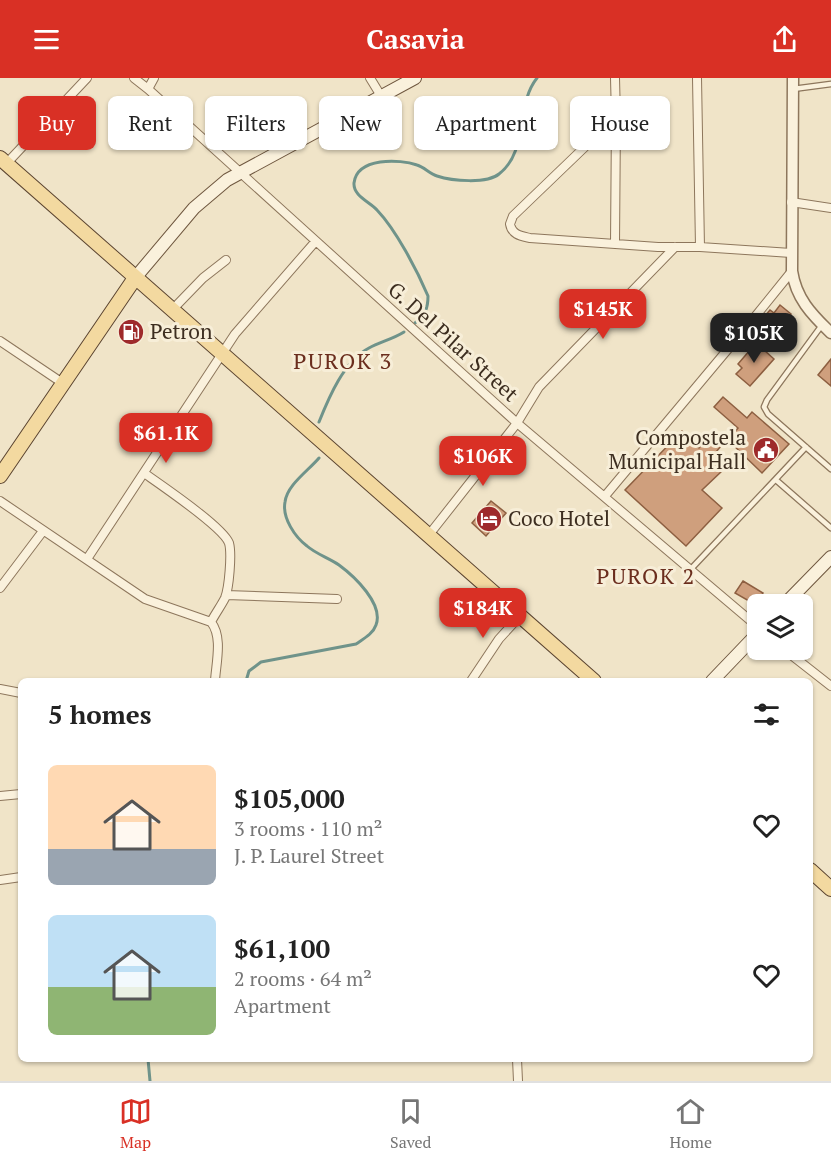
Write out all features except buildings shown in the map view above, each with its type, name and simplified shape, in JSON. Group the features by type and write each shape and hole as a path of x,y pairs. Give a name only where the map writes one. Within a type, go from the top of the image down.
{"main road":[{"path":"381,96 415,78"},
{"path":"0,476 135,278 194,208 239,172 319,129"},
{"path":"3,161 591,678"},
{"path":"795,594 831,557"},
{"path":"715,678 747,644"},
{"path":"813,873 831,889"}],"street":[{"path":"3,161 87,78"},
{"name":"G. Del Pilar Street","path":"134,78 517,423 747,618"},
{"path":"148,89 154,78"},
{"path":"370,78 381,96"},
{"path":"615,78 615,96"},
{"path":"697,78 700,247"},
{"path":"793,83 792,271 799,297 831,333"},
{"path":"582,150 513,216 510,224 516,234 530,238 615,244 791,253"},
{"path":"615,244 616,150"},
{"path":"791,202 831,208"},
{"path":"87,560 246,319 315,242"},
{"path":"428,536 517,423 539,387 675,247"},
{"path":"172,310 203,278 226,261"},
{"path":"605,496 792,271"},
{"path":"0,341 64,384"},
{"path":"144,473 186,503 228,541 230,550 226,595 211,622"},
{"path":"0,501 145,599 211,622 216,633 217,644 215,678"},
{"path":"0,588 43,531"},
{"path":"226,595 337,599"},
{"path":"473,678 499,639 520,616"},
{"path":"798,660 831,686"},
{"path":"0,689 18,692"},
{"path":"0,796 18,794"},
{"path":"0,880 18,877"},
{"path":"517,1062 518,1081"}],"lane":[{"path":"793,83 831,84"},
{"path":"822,325 764,407 768,414 831,469"},
{"path":"689,571 806,447"},
{"path":"776,480 831,528"}],"waterway":[{"path":"415,323 425,311 428,296 399,239 377,210 356,192 354,183 357,175 371,164 390,161 417,165 443,178 469,181 494,177 508,164 514,153 526,101 537,78"},
{"path":"319,422 338,380 352,362 369,348 404,332"},
{"path":"247,678 249,671 261,662 356,644 370,634 376,625 376,608 366,591 339,565 302,542 287,521 285,502 290,490 319,458"},
{"path":"148,1062 150,1081"}],"place":[{"name":"Petron","path":"131,332"},
{"name":"Compostela Municipal Hall","path":"766,450"},
{"name":"Coco Hotel","path":"489,519"}],"district":[{"name":"PUROK 3","path":"343,361"},
{"name":"PUROK 2","path":"646,576"}]}
